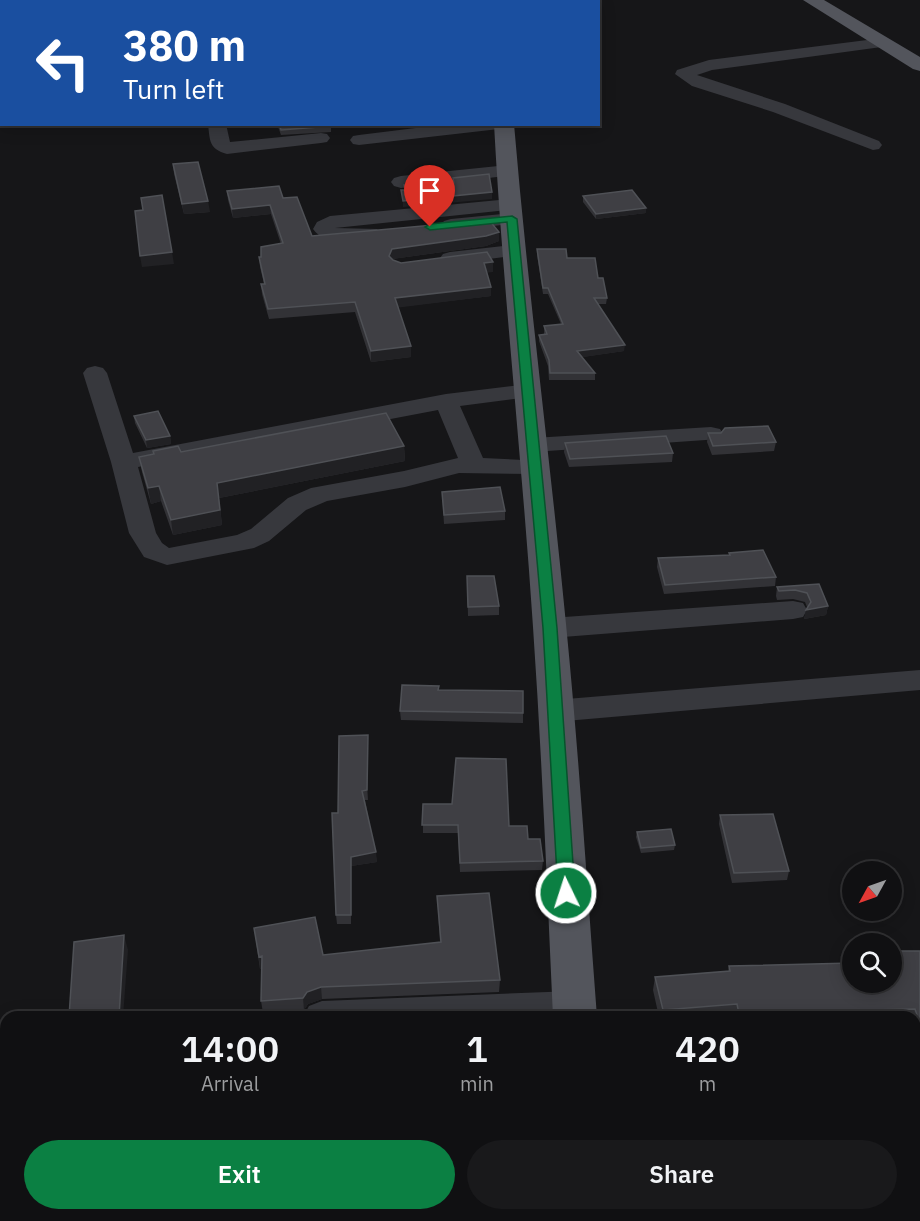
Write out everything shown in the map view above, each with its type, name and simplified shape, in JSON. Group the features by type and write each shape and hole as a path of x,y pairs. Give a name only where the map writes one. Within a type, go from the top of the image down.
{"main road":[{"path":"812,0 920,65"},
{"path":"504,126 513,251 529,391 550,628 574,1011"}],"street":[{"path":"686,55 692,60 875,38"},
{"path":"710,57 684,75 811,120 873,146"},
{"path":"217,126 219,144 227,148 321,138"},
{"path":"359,140 482,126"},
{"path":"401,182 508,171"},
{"path":"335,213 323,229 328,233 341,235 511,212"},
{"path":"435,260 513,251"},
{"path":"95,373 124,462 132,501 150,548 162,556 169,557 244,542 260,535 297,504 320,494 405,479 459,465 711,434"},
{"path":"124,462 446,401 529,391"},
{"path":"446,401 473,464"},
{"path":"550,628 793,610"},
{"path":"554,711 920,680"}],"building":[{"path":"280,126 331,126 281,130"},
{"path":"198,162 208,201 182,204 173,164"},
{"path":"489,174 492,192 403,201 401,190 405,190 404,185 454,183 453,178"},
{"path":"279,186 283,198 297,197 312,236 489,220 499,232 486,236 392,249 389,256 401,263 487,252 493,262 484,263 491,287 395,298 411,346 371,351 355,302 268,309 261,284 265,284 259,257 261,257 261,247 283,243 270,205 232,209 227,191"},
{"path":"632,190 646,208 596,214 583,196"},
{"path":"162,195 172,252 140,256 135,211 143,210 141,198"},
{"path":"537,249 566,249 567,258 595,258 598,278 603,278 607,298 594,298 625,345 577,351 595,373 550,373 549,360 539,335 547,334 544,326 563,324 548,288 543,288"},
{"path":"158,411 170,436 146,440 134,416"},
{"path":"386,413 404,446 217,483 220,510 171,520 159,486 148,488 139,457 154,454 153,451 178,446 181,452"},
{"path":"768,426 776,442 713,446 708,433 721,433 725,428"},
{"path":"666,436 673,453 570,459 565,443"},
{"path":"500,487 505,511 444,515 442,492"},
{"path":"763,550 776,577 665,585 658,558 730,555 729,553"},
{"path":"467,576 494,576 499,606 468,607"},
{"path":"819,584 828,606 806,610 811,602 807,593 795,590 779,591 777,587"},
{"path":"402,685 439,686 438,690 523,691 523,713 400,711"},
{"path":"368,735 367,790 362,791 376,852 351,857 351,915 336,915 332,813 338,813 339,736"},
{"path":"456,758 506,759 509,826 527,826 528,839 540,839 543,861 460,863 458,825 422,825 423,804 452,804"},
{"path":"773,814 789,871 734,873 720,815"},
{"path":"671,829 675,845 641,848 637,832"},
{"path":"489,893 500,980 321,987 307,992 303,998 261,1001 262,956 259,957 254,928 315,917 323,955 441,942 437,896"},
{"path":"124,935 119,1011 69,1011 74,942"},
{"path":"902,951 920,951 920,1011 915,1009 738,1011 737,1004 663,1010 655,977 730,971 729,966 842,963 842,993 902,993"}],"route":[{"path":"430,227 512,219 513,251 529,391 550,628 566,893"}]}
